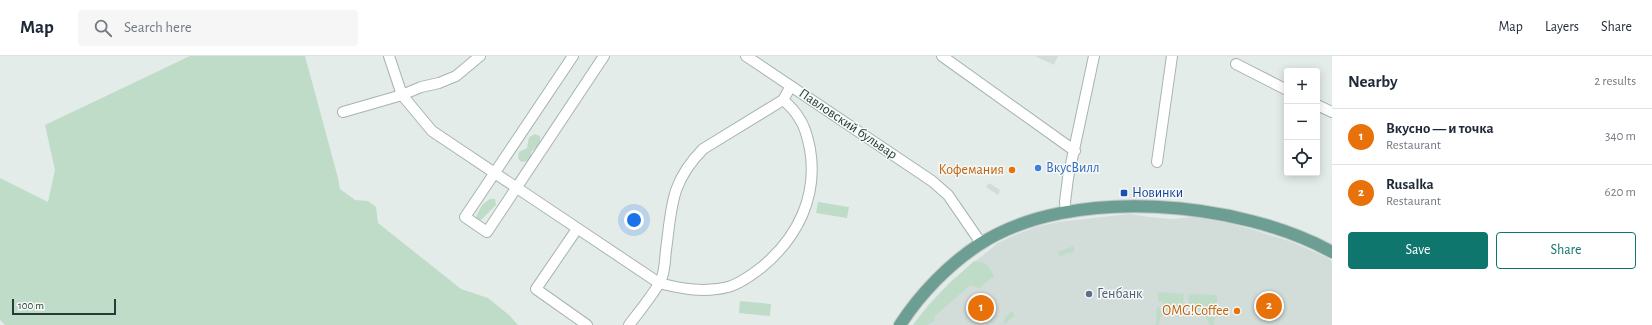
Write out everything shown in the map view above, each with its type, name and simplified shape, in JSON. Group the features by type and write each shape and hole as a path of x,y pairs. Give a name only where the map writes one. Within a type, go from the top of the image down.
{"main road":[{"path":"900,325 913,306 942,274 981,243 1018,225 1066,213 1139,206 1175,207 1206,211 1272,227 1332,252"}],"street":[{"path":"389,56 402,95 432,131 659,284 681,289 701,290 730,287 753,274 776,255 801,220 812,185 812,162 808,139 800,118 783,100"},
{"path":"343,112 402,95 456,76 480,56"},
{"path":"573,56 465,217 487,232 604,56"},
{"name":"Павловский бульвар","path":"746,56 932,181 948,195 981,243"},
{"path":"942,56 1075,151"},
{"path":"1066,213 1066,192 1094,56"},
{"path":"1157,162 1172,56"},
{"path":"1236,64 1284,88"},
{"path":"629,325 659,284 662,277 672,202 676,188 683,174 703,149 783,100 791,86"},
{"path":"1320,106 1332,112"},
{"path":"577,229 536,289 587,325"}],"shaded area":[{"path":"1035,56 1058,56 1054,65"},
{"path":"989,183 1000,190 998,195 986,187"},
{"path":"1129,214 1172,219 1194,217 1228,223 1292,242 1326,257 1332,261 1332,325 913,325 928,305 951,281 998,243 1036,227 1058,222"}],"green space":[{"path":"190,56 305,56 340,189 355,200 368,201 376,207 378,223 461,289 488,298 509,315 518,325 5,325 0,320 0,178 48,202 55,170 45,125"},
{"path":"535,134 540,136 540,144 531,152 529,161 521,162 518,158 519,152 527,148 529,137"},
{"path":"490,199 495,199 496,205 480,221 475,219 482,205"},
{"path":"818,202 849,207 847,218 816,213"},
{"path":"1074,246 1074,252 1061,256 1057,252"},
{"path":"974,261 987,265 994,276 979,288 970,285 934,317 935,321 927,325 913,325 942,292"},
{"path":"1158,292 1184,294 1183,305 1175,306 1167,310 1163,306 1163,302 1158,301"},
{"path":"1189,294 1217,295 1217,304 1213,304 1203,313 1196,308 1188,306"},
{"path":"740,301 771,304 770,316 739,313"},
{"path":"1157,307 1165,313 1160,318 1158,325 1156,325"},
{"path":"1011,311 1015,315 1004,325 1005,318"},
{"path":"1212,311 1215,311 1214,325 1210,325 1205,316"}],"place":[{"name":"ВкусВилл","path":"1038,168"},
{"name":"Кофемания","path":"1012,170"},
{"name":"Новинки","path":"1124,193"},
{"name":"Генбанк","path":"1089,294"},
{"name":"Rusalka","path":"1269,306"},
{"name":"Вкусно — и точка","path":"981,308"},
{"name":"OMG!Coffee","path":"1237,311"}]}
